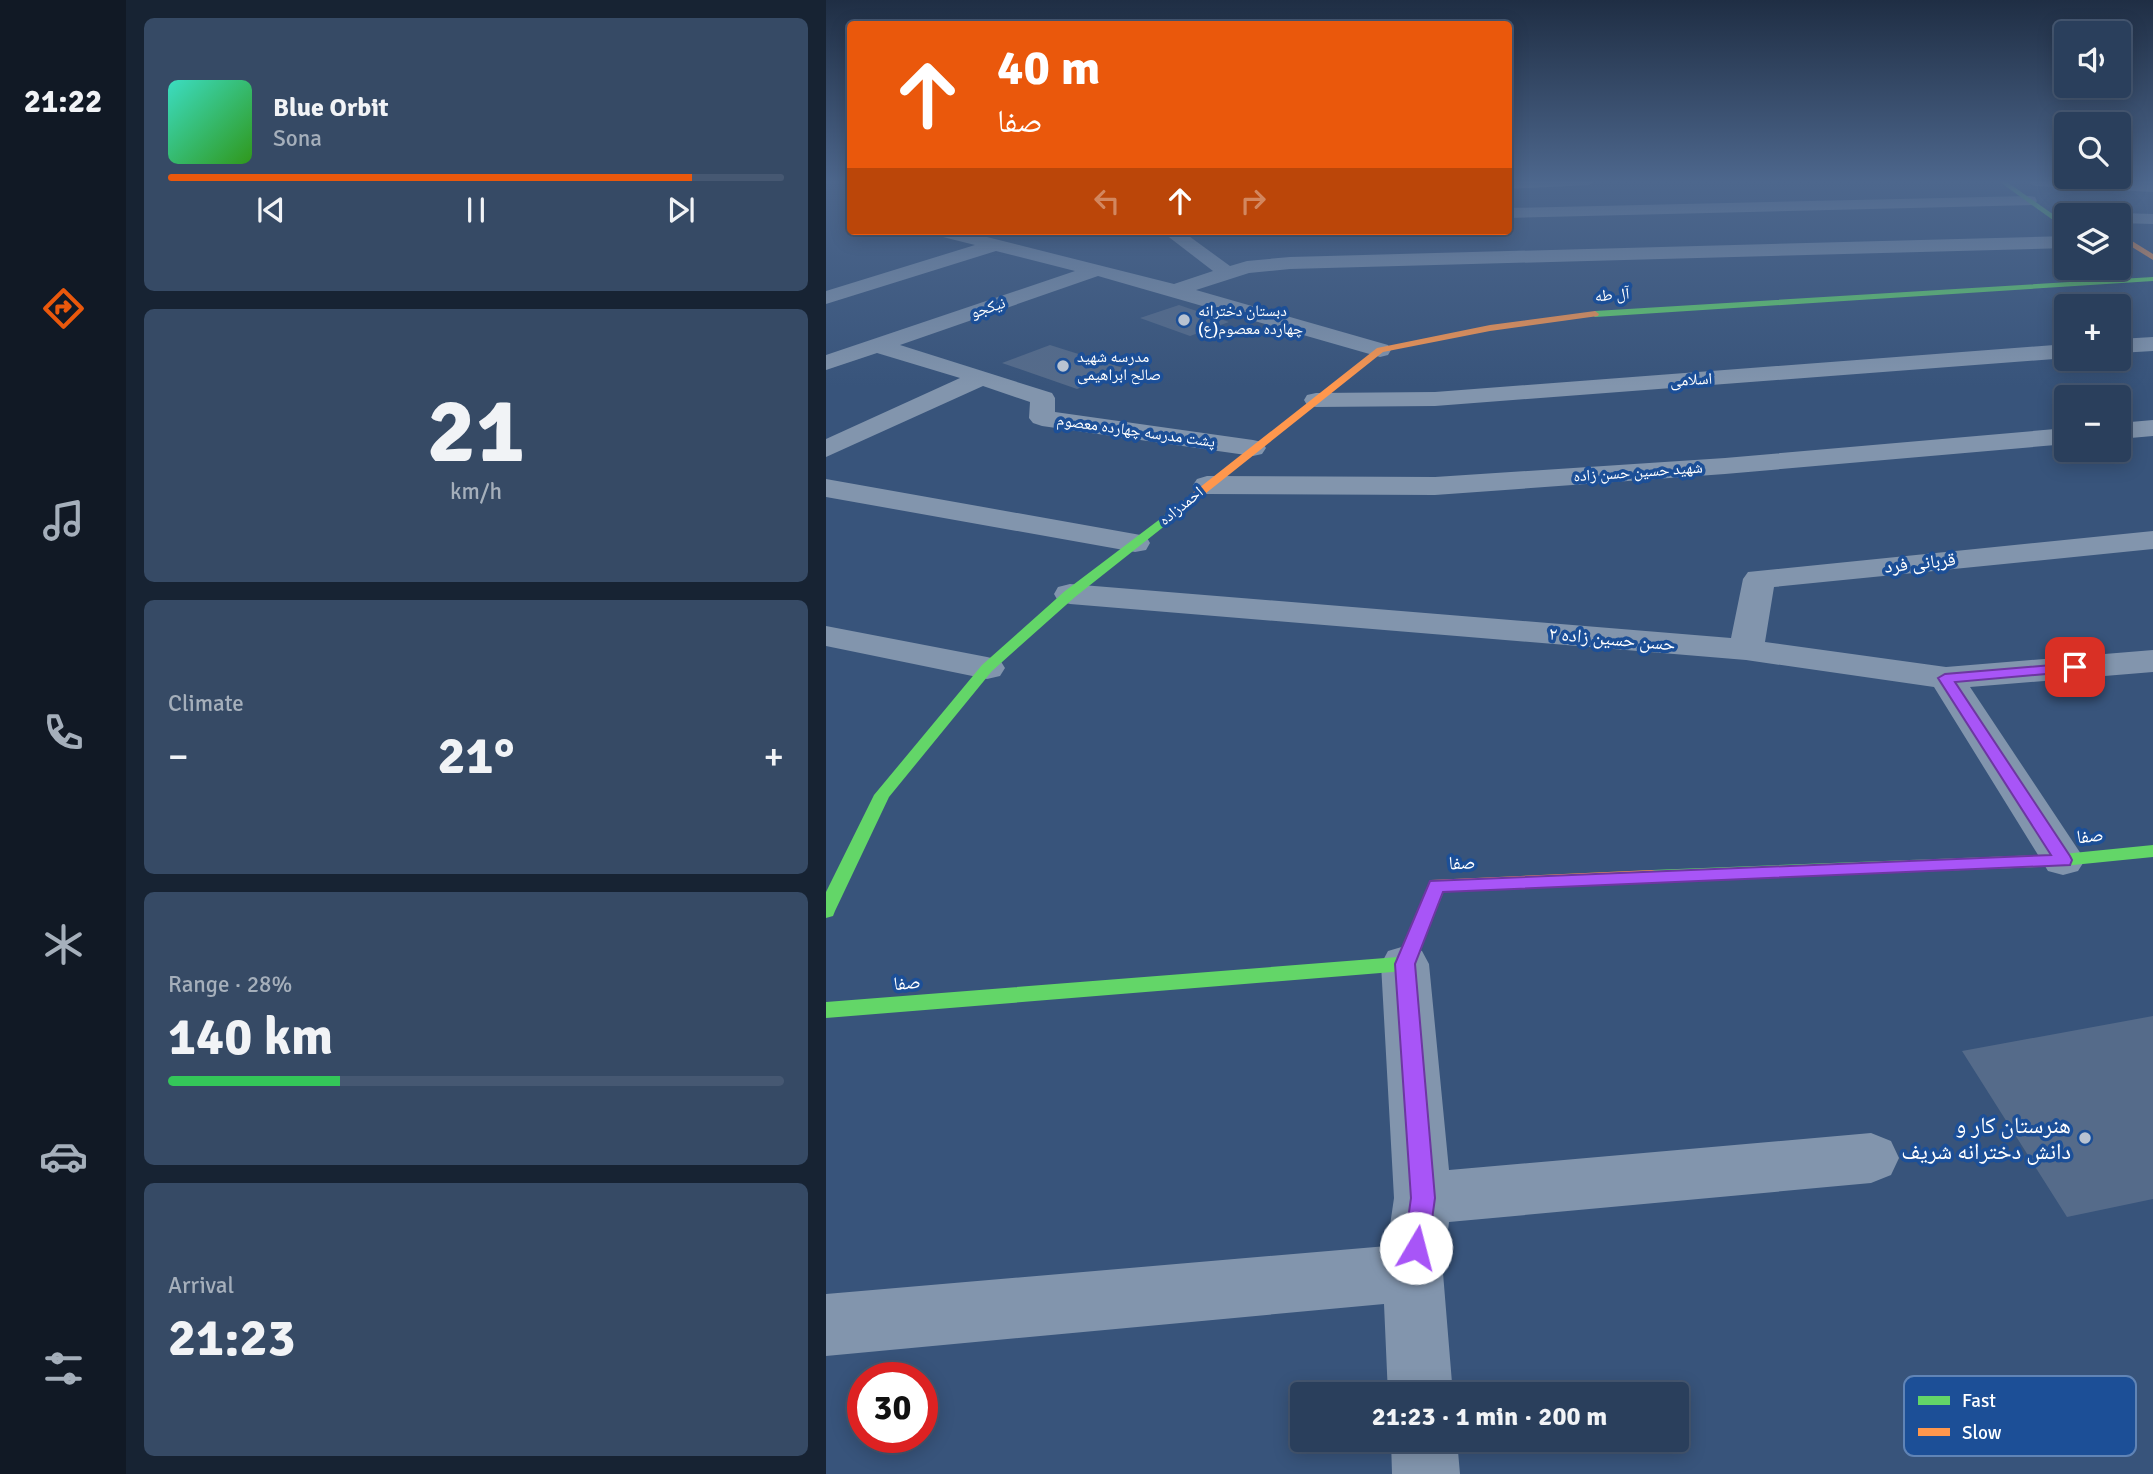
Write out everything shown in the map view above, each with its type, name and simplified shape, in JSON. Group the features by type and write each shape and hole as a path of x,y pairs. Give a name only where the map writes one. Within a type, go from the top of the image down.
{"street":[{"path":"826,298 982,249"},
{"path":"1015,249 1175,290 1380,350"},
{"path":"1194,249 1226,272"},
{"path":"1175,290 1247,267 1290,263 1816,249"},
{"name":"نیکجو","path":"826,363 1097,270"},
{"path":"2131,271 2149,282"},
{"name":"آل طه","path":"1380,350 1490,328 1602,313 2149,282"},
{"path":"2131,345 2153,344"},
{"name":"پشت مدرسه چهارده معصوم","path":"878,346 1043,398 1042,418 1253,448"},
{"name":"احمدزاده","path":"826,911 882,795 987,667 1070,594 1380,350"},
{"name":"اسلامی","path":"1316,400 1435,399 2054,352"},
{"path":"826,449 982,377"},
{"path":"2131,430 2153,428"},
{"name":"شهید حسین حسن زاده","path":"1208,485 1435,486 1725,466 2054,437"},
{"path":"826,488 1135,543"},
{"name":"قربانی فرد","path":"1746,650 1759,579 2153,540"},
{"name":"حسن حسین زاده ۲","path":"1070,594 1746,650 1945,678 2153,661"},
{"path":"826,636 987,667"},
{"path":"1945,678 2063,860"},
{"name":"صفا","path":"826,1010 1405,964 1437,886 2063,860 2153,851"},
{"path":"1405,964 1423,1198 1413,1273 1420,1382"},
{"path":"1423,1198 1871,1158"},
{"path":"826,1325 1413,1273"},
{"path":"1425,1452 1426,1474"}],"building":[{"name":"دبستان دخترانه چهارده معصوم(ع)","path":"1179,305 1229,322 1190,336 1140,318"},
{"name":"مدرسه شهید صالح ابراهیمی","path":"1050,345 1126,369 1077,389 1002,363"},
{"name":"هنرستان کار و دانش دخترانه شریف","path":"2153,1016 2153,1199 2067,1217 1962,1051"}],"traffic: fast":[{"path":"1595,314 2153,279"},
{"path":"826,911 882,795 987,668 1070,594 1172,514"},
{"path":"1652,876 2063,860 2153,851"},
{"path":"826,1010 1405,964 1407,959"}],"traffic: slow":[{"path":"2139,249 2153,258"},
{"path":"1172,514 1380,350 1490,328 1595,314"},
{"path":"1407,959 1437,885 1652,876"}],"place":[{"name":"دبستان دخترانه چهارده معصوم(ع)","path":"1184,320"},
{"name":"مدرسه شهید صالح ابراهیمی","path":"1063,366"},
{"name":"هنرستان کار و دانش دخترانه شریف","path":"2085,1138"}],"route":[{"path":"1416,1248 1423,1198 1405,964 1437,886 2063,860 1945,678 2075,667"}]}
